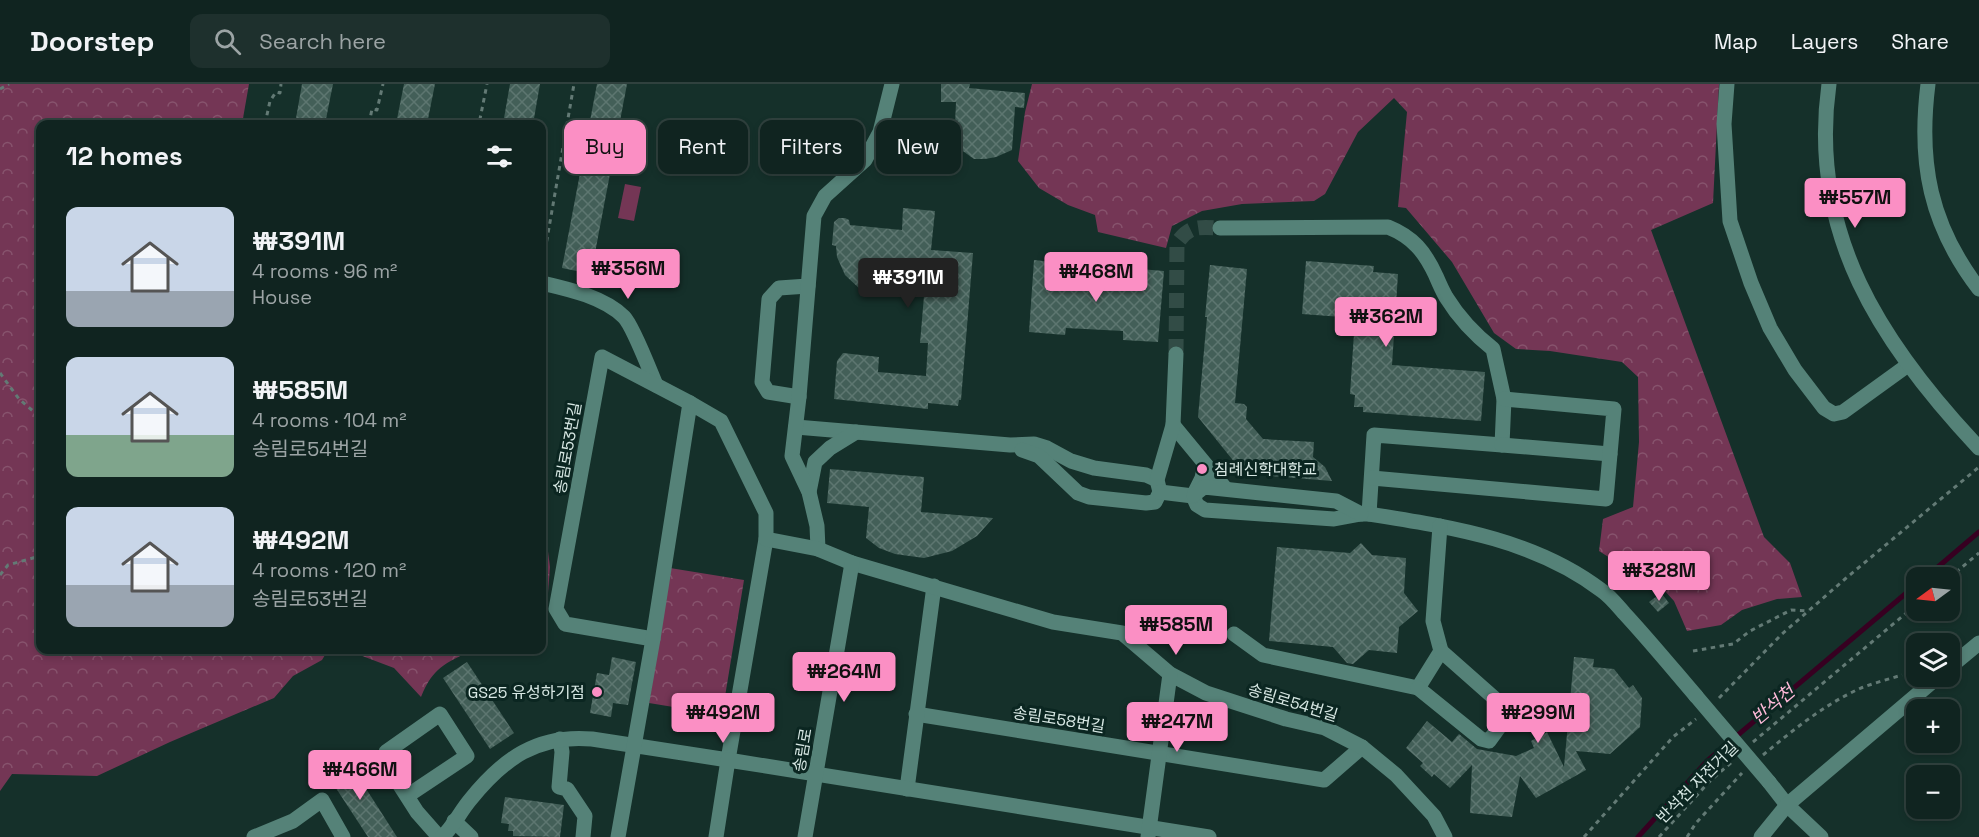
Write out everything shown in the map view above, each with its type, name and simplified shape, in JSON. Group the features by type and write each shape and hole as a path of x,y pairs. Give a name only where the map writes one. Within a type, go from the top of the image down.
{"street":[{"path":"818,549 817,526 809,492 792,456 814,216 825,196 865,160 880,132 891,84"},
{"path":"1727,84 1724,124 1730,221 1751,284 1770,328 1795,370 1824,408 1834,414 1843,412 1908,365"},
{"path":"1829,84 1824,134 1828,185 1834,217 1844,250 1858,283 1908,365 1979,448"},
{"path":"1928,84 1924,149 1928,184 1938,218 1950,243 1979,289"},
{"path":"1220,228 1388,227 1405,234 1421,250 1457,314 1475,335 1493,349 1504,399 1502,445"},
{"path":"546,284 569,289 603,303 625,318 656,385"},
{"path":"799,397 768,392 762,382 769,299 779,288 808,286"},
{"path":"1010,445 1039,456 1078,493 1089,497 1155,502 1173,425 1176,354"},
{"name":"송림로53번길","path":"652,639 565,624 556,609 602,357 721,421 766,513 766,538 716,837"},
{"path":"1372,478 1606,499 1614,409 1504,399"},
{"path":"618,837 690,403"},
{"path":"1173,425 1225,488"},
{"path":"796,427 1010,445 1034,444 1071,461 1094,468 1146,475 1159,486 1193,496 1197,505 1205,510 1334,519 1365,514"},
{"path":"809,492 815,462 830,448 856,432"},
{"path":"1365,514 1372,478 1374,435 1610,454"},
{"path":"1193,496 1202,478 1205,464"},
{"path":"1193,496 1204,487 1335,501 1365,514 1440,526 1495,538 1560,563 1603,591 1696,696 1787,805 1821,837"},
{"path":"1234,634 1263,655 1418,688 1481,739 1489,741 1510,712 1441,651 1433,621 1440,526"},
{"path":"766,538 818,549 852,563"},
{"name":"송림로54번길","path":"852,563 1053,622 1122,633 1170,674 1206,693 1286,719 1325,728 1362,747 1396,775 1434,816 1445,837"},
{"name":"송림로","path":"805,837 852,563"},
{"path":"907,789 934,586"},
{"path":"1960,658 1979,642"},
{"path":"1418,688 1441,651"},
{"path":"1149,832 1170,674"},
{"path":"1761,837 1787,805 1926,687"},
{"path":"407,796 467,756 440,714 386,752 385,762 417,812 440,837 495,771 523,751 551,740 572,737 816,774 1149,832 1209,837"},
{"name":"송림로58번길","path":"916,714 1324,780 1362,747"},
{"path":"560,739 562,752 558,787 567,789 585,816 583,837"},
{"path":"254,837 293,821 322,800 343,837"},
{"path":"454,821 471,837"}],"path":[{"path":"0,89 9,84"},
{"path":"267,120 270,101 276,92 280,93 281,84"},
{"path":"370,120 372,109 377,110 383,84"},
{"path":"480,120 487,84"},
{"path":"546,244 574,84"},
{"path":"0,373 19,399 36,414"},
{"path":"1714,703 1782,634 1979,467"},
{"path":"1960,569 1979,553"},
{"path":"0,575 8,565 36,557"},
{"path":"1693,651 1733,644 1791,610 1809,611"},
{"name":"반석천 자전거길","path":"1752,743 1906,613"},
{"path":"1762,756 1793,730 1826,708 1861,688 1902,675"},
{"path":"1584,837 1673,737 1700,715"},
{"name":"반석천 자전거길","path":"1659,837 1709,782 1735,759"},
{"path":"1687,837 1696,823 1747,769"}],"green space":[{"path":"0,84 249,84 243,120 36,120 36,654 326,654 322,660 293,676 274,698 97,776 12,774 0,791"},
{"path":"1032,84 1719,84 1713,203 1651,230 1764,537 1790,563 1802,597 1777,599 1742,610 1721,625 1687,631 1674,601 1652,577 1632,572 1599,551 1603,519 1633,507 1639,442 1638,377 1622,362 1550,351 1516,349 1494,333 1452,262 1406,208 1398,207 1407,112 1394,98 1358,132 1325,194 1314,201 1242,204 1202,211 1172,226 1166,248 1098,232 1095,215 1068,205 1039,188 1018,161 1025,112"},
{"path":"625,184 641,187 634,221 618,218"},
{"path":"546,536 550,567 546,618"},
{"path":"670,568 744,580 722,715 649,703"},
{"path":"357,654 464,654 441,667 430,679 421,697 394,668"}],"building":[{"path":"302,84 333,84 326,120 296,120"},
{"path":"404,84 435,84 428,120 397,120"},
{"path":"510,84 540,84 534,120 504,120"},
{"path":"597,84 627,84 620,120 590,120"},
{"path":"941,84 970,84 969,88 1025,93 1024,108 1015,107 1012,150 996,157 974,159 961,150 961,120 955,120 956,102 941,102"},
{"path":"580,174 610,174 591,274 562,268"},
{"path":"903,208 935,211 931,250 973,253 961,400 958,406 928,403 928,409 834,399 837,361 843,353 879,357 878,372 926,376 928,343 920,343 924,296 872,294 861,290 845,275 837,257 836,246 832,245 834,222 839,218 849,220 850,225 902,230"},
{"path":"1034,260 1070,264 1069,284 1088,286 1096,281 1103,283 1107,288 1126,288 1128,268 1164,271 1158,342 1123,340 1123,331 1066,328 1065,335 1029,332"},
{"path":"1306,261 1374,266 1373,272 1398,274 1392,365 1485,372 1481,421 1363,412 1363,407 1354,407 1355,395 1350,394 1355,318 1302,314"},
{"path":"1210,265 1247,269 1235,403 1244,404 1247,407 1246,419 1263,439 1314,442 1313,457 1325,467 1332,481 1244,474 1198,417"},
{"path":"830,469 924,477 921,512 993,518 977,536 952,551 924,558 895,554 879,548 866,538 869,507 827,503"},
{"path":"1361,543 1372,555 1406,558 1404,593 1418,611 1399,627 1397,653 1369,650 1353,664 1347,663 1333,647 1269,641 1277,547 1350,553"},
{"path":"1661,593 1669,603 1658,612 1649,602"},
{"path":"612,657 636,662 628,705 613,703 611,717 590,713 597,673 609,675"},
{"path":"1574,657 1594,659 1593,667 1614,669 1629,688 1633,685 1642,698 1640,727 1610,754 1576,751 1586,770 1536,798 1520,776 1512,817 1470,813 1472,765 1450,788 1434,774 1432,777 1420,766 1423,763 1406,748 1427,721 1452,742 1459,734 1477,749 1516,756 1534,748 1531,741 1547,732 1564,767"},
{"path":"467,662 514,733 490,749 443,678"},
{"path":"347,759 397,837 368,837 326,773"},
{"path":"505,797 564,805 560,837 513,836 513,831 508,831 509,824 501,823"}],"waterway":[{"name":"반석천","path":"1938,567 1979,532"},
{"name":"반석천","path":"1638,837 1707,761 1906,593"}],"tunnel":[{"path":"1176,354 1177,243 1186,233 1195,228 1220,228"}],"place":[{"name":"침례신학대학교","path":"1202,469"},
{"name":"GS25 유성하기점","path":"597,692"}]}
